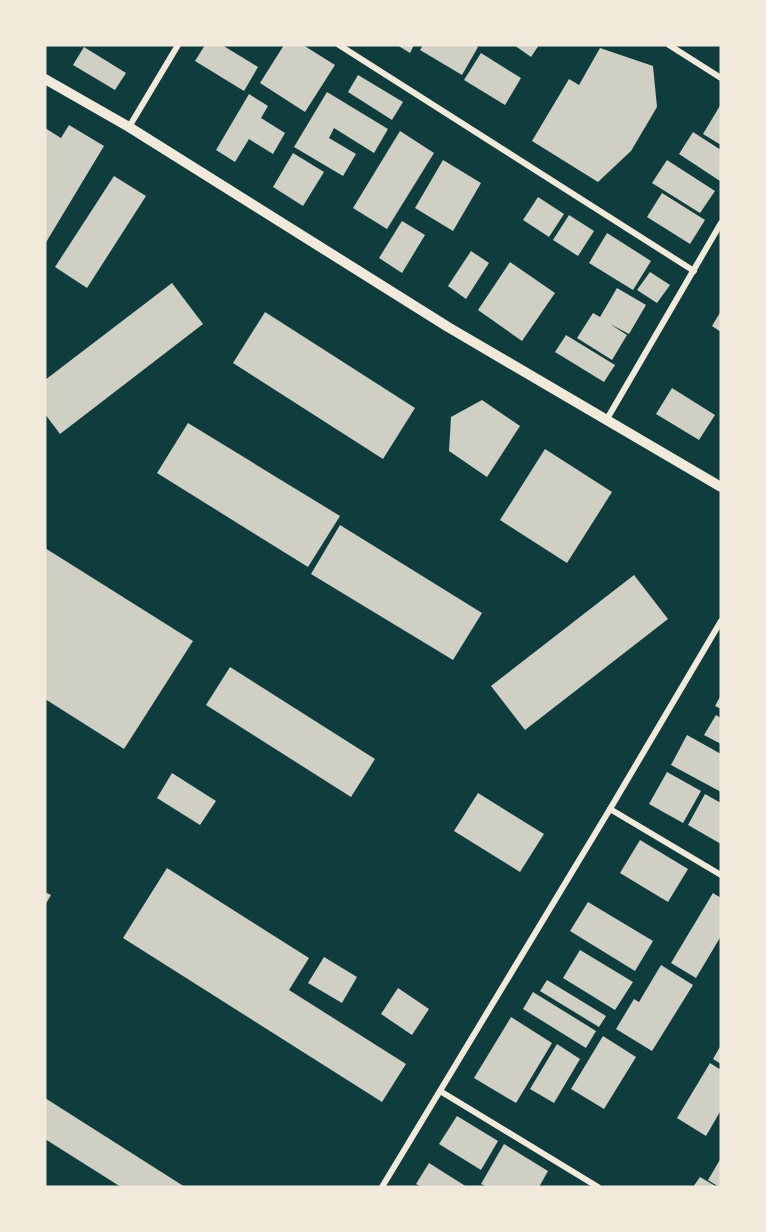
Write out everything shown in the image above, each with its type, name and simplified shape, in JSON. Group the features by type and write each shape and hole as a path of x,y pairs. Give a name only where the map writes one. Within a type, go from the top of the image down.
{"street":[{"path":"129,127 178,45"},
{"path":"339,45 694,271"},
{"path":"669,45 721,78"},
{"path":"45,79 129,127 448,327 721,487"},
{"path":"607,419 721,223"},
{"path":"382,1187 721,621"},
{"path":"610,809 721,875"},
{"path":"440,1091 598,1187"}],"building":[{"path":"205,45 222,45 258,67 244,91 195,61"},
{"path":"284,45 303,45 335,65 305,112 260,83"},
{"path":"397,45 414,45 410,53"},
{"path":"423,45 474,45 478,47 462,75 420,50"},
{"path":"514,45 539,45 531,57"},
{"path":"84,47 126,73 115,90 73,65"},
{"path":"600,48 653,66 657,107 631,151 598,182 532,141 569,79 579,85"},
{"path":"481,53 521,78 505,105 464,80"},
{"path":"358,75 403,102 392,120 348,92"},
{"path":"327,92 388,129 374,153 334,128 329,138 356,154 343,176 294,147"},
{"path":"249,94 268,106 261,118 285,133 273,154 249,139 235,162 216,150"},
{"path":"721,104 721,145 703,134"},
{"path":"69,125 104,146 45,244 45,128 61,138"},
{"path":"400,131 434,153 387,229 353,208"},
{"path":"693,132 721,150 720,181 679,154"},
{"path":"293,153 324,172 303,206 273,187"},
{"path":"443,160 481,183 453,231 415,208"},
{"path":"667,160 715,191 700,213 652,183"},
{"path":"114,176 146,196 87,288 55,267"},
{"path":"662,193 705,220 690,244 647,217"},
{"path":"538,197 564,214 549,237 523,220"},
{"path":"569,215 594,231 578,256 553,240"},
{"path":"402,221 425,235 402,273 379,258"},
{"path":"607,233 651,261 633,290 589,263"},
{"path":"471,251 489,263 466,299 448,286"},
{"path":"510,262 555,293 522,341 478,310"},
{"path":"650,272 670,285 657,303 637,290"},
{"path":"172,283 203,324 60,434 45,414 45,380"},
{"path":"617,288 646,305 629,334 610,324 627,335 612,360 577,338 593,313 600,317"},
{"path":"721,311 721,332 712,326"},
{"path":"265,312 415,408 383,459 233,363"},
{"path":"566,335 615,365 604,382 555,352"},
{"path":"672,388 715,415 699,440 656,414"},
{"path":"482,400 520,426 487,477 449,451 451,417"},
{"path":"188,423 340,516 308,567 157,473"},
{"path":"545,449 612,492 567,563 500,520"},
{"path":"340,525 482,613 453,660 311,574"},
{"path":"45,548 193,641 124,749 45,699"},
{"path":"634,575 668,619 525,730 491,686"},
{"path":"230,667 375,759 351,797 206,705"},
{"path":"721,695 721,709 715,706"},
{"path":"716,715 721,718 721,744 704,735"},
{"path":"687,735 721,754 721,792 671,765"},
{"path":"667,772 701,791 683,823 649,804"},
{"path":"172,773 216,801 200,825 157,798"},
{"path":"478,793 544,834 520,872 454,831"},
{"path":"705,794 721,803 721,844 688,825"},
{"path":"640,840 688,869 668,902 620,873"},
{"path":"167,868 309,958 289,990 406,1064 382,1102 123,938"},
{"path":"45,892 51,895 45,905"},
{"path":"713,893 721,898 721,936 696,978 671,963"},
{"path":"588,902 653,941 635,971 570,931"},
{"path":"580,950 633,982 615,1010 563,978"},
{"path":"324,957 357,977 342,1003 308,983"},
{"path":"661,965 693,985 652,1051 616,1029 634,999 639,1002"},
{"path":"547,980 606,1016 599,1027 540,991"},
{"path":"398,988 429,1009 412,1035 381,1014"},
{"path":"533,992 596,1031 586,1048 523,1009"},
{"path":"511,1017 552,1043 516,1103 474,1078"},
{"path":"603,1036 636,1057 604,1109 571,1089"},
{"path":"557,1044 580,1059 554,1103 530,1089"},
{"path":"721,1045 721,1064 713,1059"},
{"path":"710,1063 721,1070 721,1110 706,1136 677,1118"},
{"path":"45,1098 185,1187 121,1187 45,1139"},
{"path":"457,1116 498,1141 481,1170 439,1144"},
{"path":"504,1144 548,1171 539,1187 487,1187 481,1184"},
{"path":"721,1158 721,1187 719,1187 708,1180"},
{"path":"429,1163 467,1187 421,1187 416,1184"},
{"path":"700,1177 717,1187 693,1187"}]}
